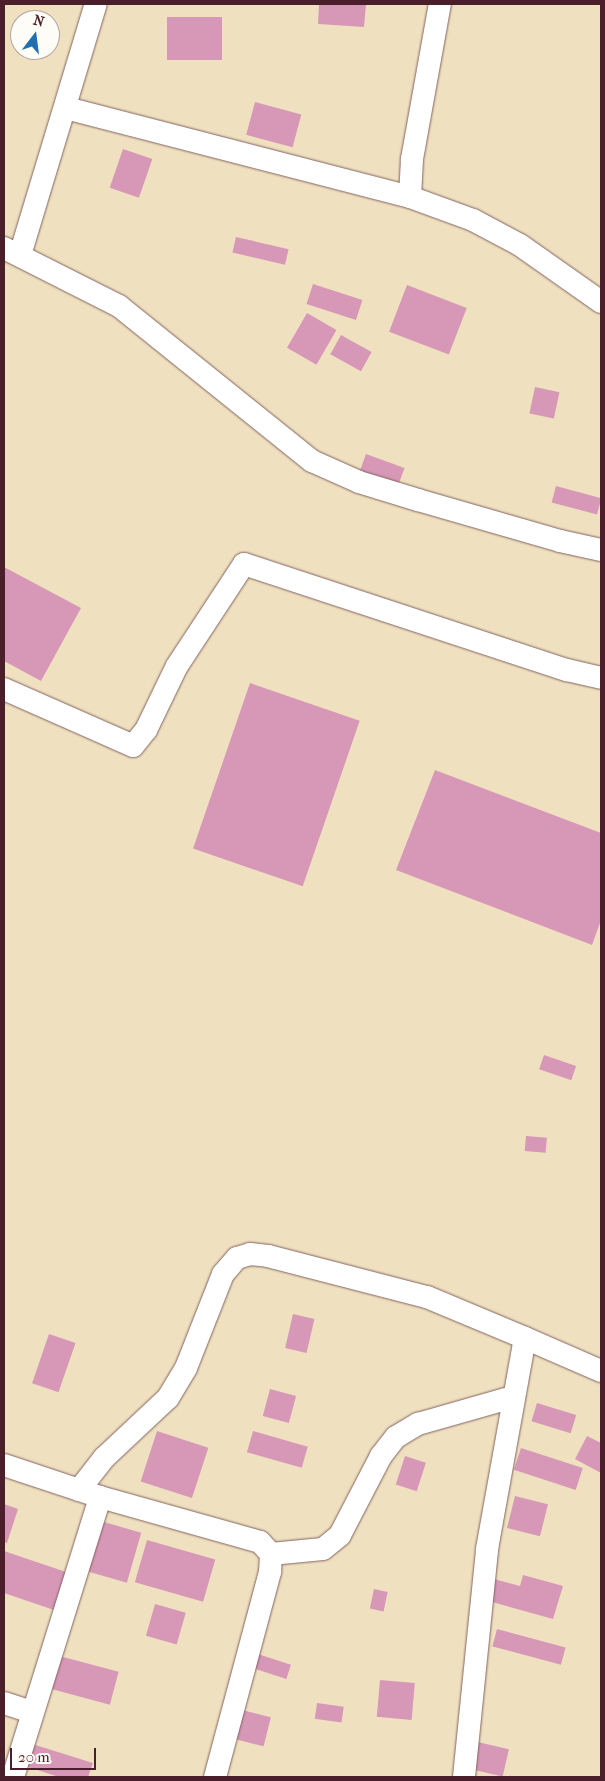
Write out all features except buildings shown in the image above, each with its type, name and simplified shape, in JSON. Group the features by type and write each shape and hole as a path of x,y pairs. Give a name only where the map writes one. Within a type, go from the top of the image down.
{"street":[{"path":"96,4 66,108 12,252 119,306 312,461 359,482 560,541 601,550"},
{"path":"410,196 412,159 440,4"},
{"path":"66,108 410,196 472,220 520,246 601,302"},
{"path":"4,689 133,746 146,730 177,666 244,564 567,670 601,678"},
{"path":"79,1490 104,1458 168,1398 186,1368 223,1274 237,1258 250,1254 268,1256 427,1297 601,1371"},
{"path":"464,1777 487,1549 524,1338"},
{"path":"271,1554 323,1549 340,1535 380,1456 396,1437 418,1424 513,1397"},
{"path":"4,1465 100,1497 260,1542 271,1554 270,1572 215,1777"},
{"path":"13,1777 100,1497"},
{"path":"4,1703 32,1712"}]}
